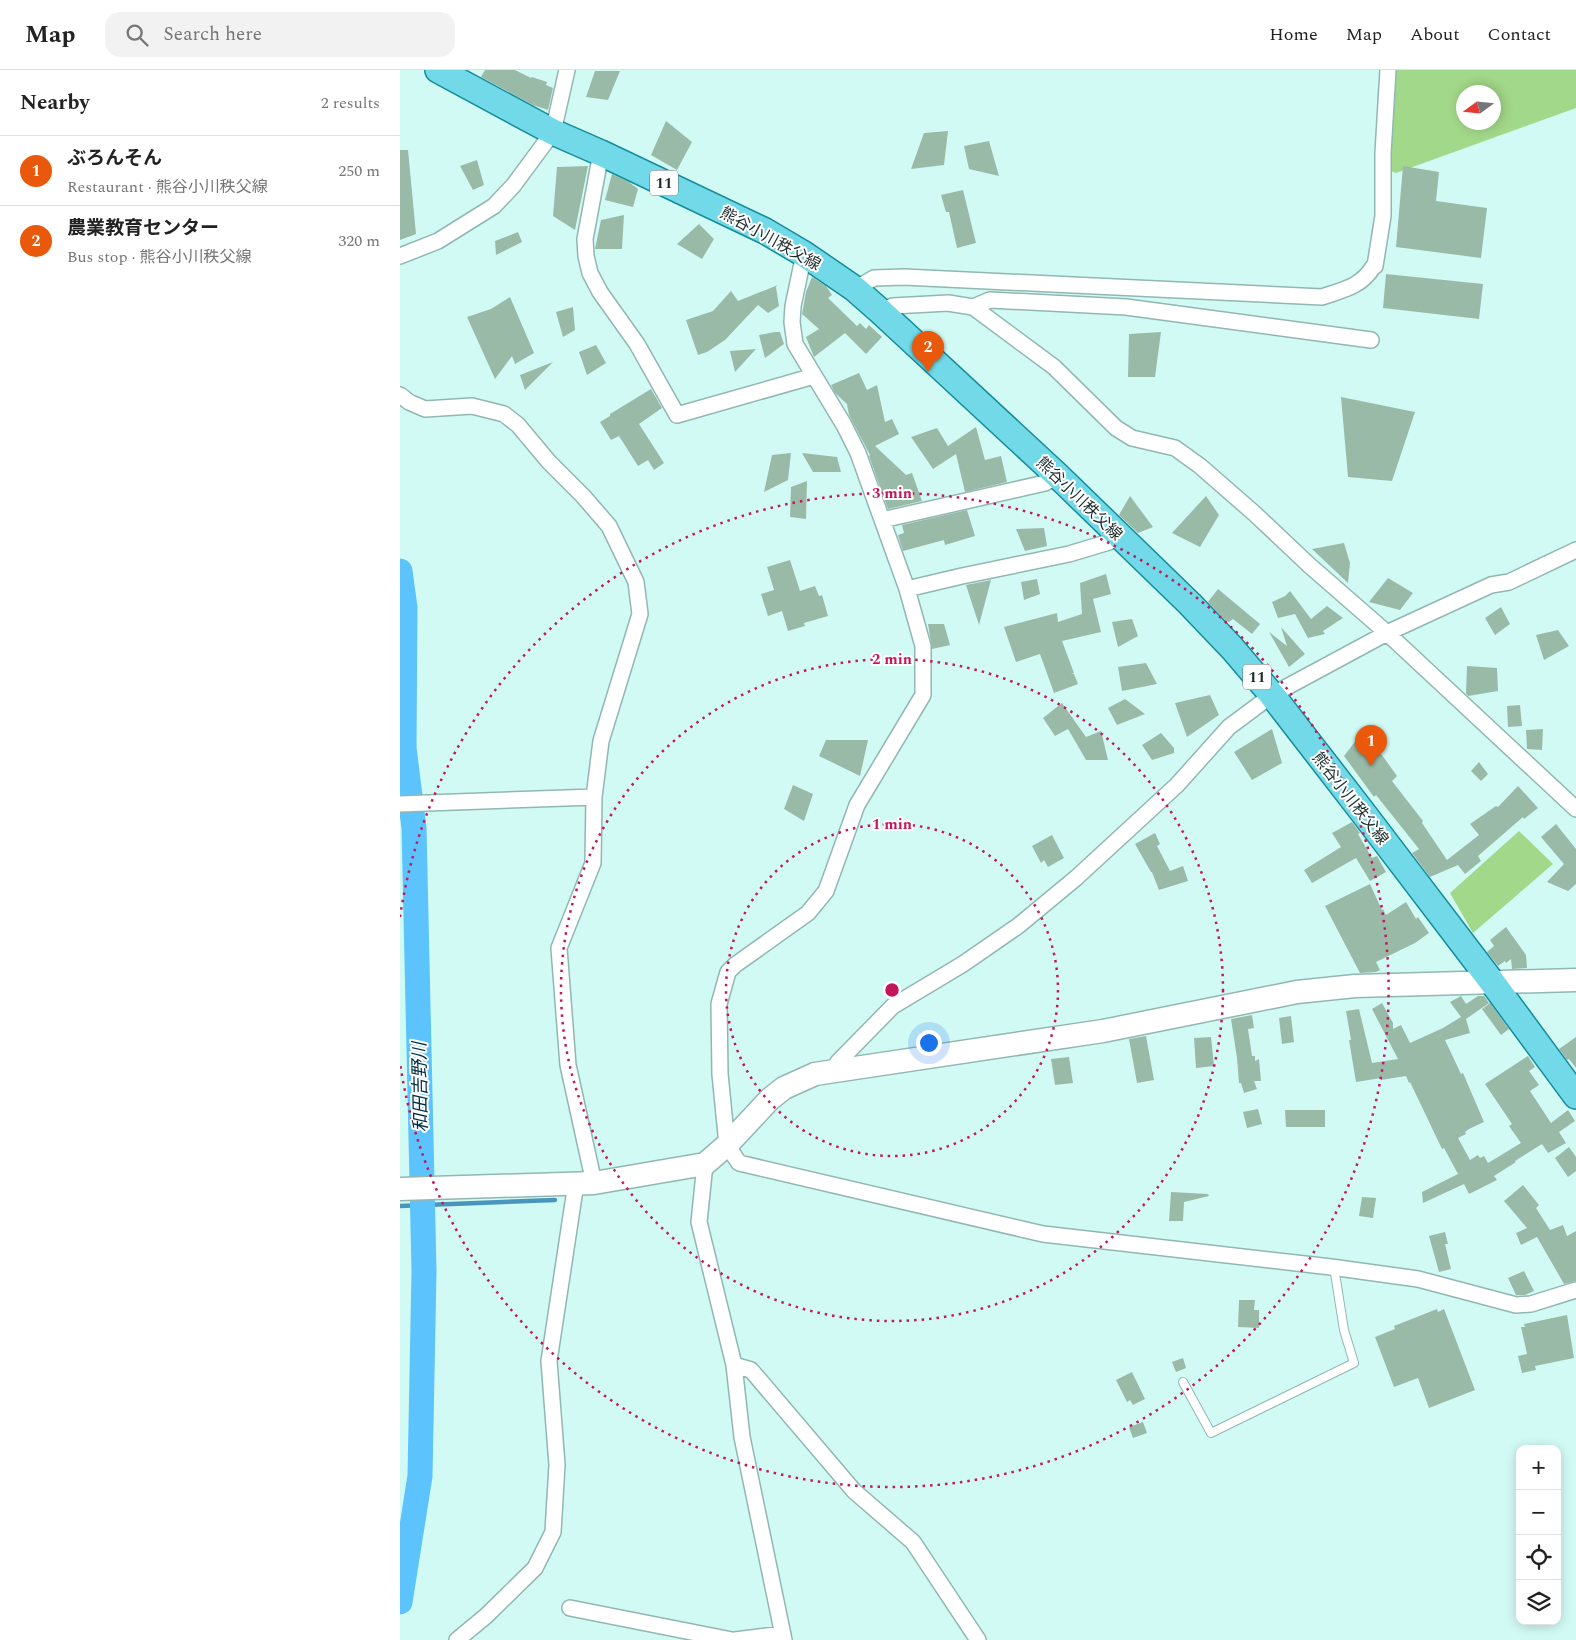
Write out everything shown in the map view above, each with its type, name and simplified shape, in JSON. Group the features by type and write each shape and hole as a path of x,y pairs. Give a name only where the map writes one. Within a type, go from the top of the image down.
{"main road":[{"name":"熊谷小川秩父線","path":"438,70 553,132 765,231 804,254 855,289 880,311 1058,476 1232,648 1272,695 1492,982 1576,1096"}],"street":[{"path":"400,256 438,241 494,206 513,186 553,132 566,70"},
{"path":"855,289 874,278 904,277 1322,296 1354,287 1375,266 1382,230 1388,70"},
{"path":"601,153 585,239 590,273 600,292 637,344 677,415 814,376"},
{"path":"804,254 793,306 792,322 795,344 858,453 907,589 923,646 923,695 857,805 826,891 808,913 728,972 719,1004 720,1074 727,1145 739,1163 1043,1234 1418,1278 1516,1305 1531,1304 1576,1290"},
{"path":"974,308 990,300 1126,307 1371,340"},
{"path":"880,311 892,306 948,303 974,308 1054,367 1116,428 1132,438 1175,448 1200,466 1256,514 1309,565 1387,632 1576,810"},
{"path":"400,395 408,402 425,409 472,406 504,414 518,425 549,462 609,526 636,582 640,614 600,741 594,797 593,863 559,948 568,1065 585,1183 549,1361 557,1465 553,1532 535,1568 486,1616 457,1640"},
{"path":"882,520 1045,483 1058,476"},
{"path":"907,589 1069,554 1109,542 1118,534"},
{"path":"833,1071 838,1062 893,1006 963,964 1018,926 1076,878 1177,785 1229,727 1272,695 1387,632 1491,585 1509,582 1576,550"},
{"path":"400,804 594,797"},
{"path":"400,1189 585,1183 705,1164 727,1145 770,1099 784,1088 815,1074 1103,1031 1297,992 1354,986 1576,980"},
{"path":"570,1608 734,1640 784,1637 742,1437 734,1365 699,1222 705,1164"},
{"path":"734,1365 751,1370 854,1490 913,1542 978,1640"}],"lane":[{"path":"1183,1382 1211,1433 1354,1363 1344,1330 1334,1267"}],"green space":[{"path":"1388,70 1576,70 1576,108 1396,173 1375,165 1378,86"},
{"path":"1519,831 1553,864 1473,933 1450,893"}],"building":[{"path":"485,70 515,70 531,78 547,82 546,85 553,88 548,110 533,105 481,77"},
{"path":"595,71 620,71 608,100 586,97"},
{"path":"666,121 692,142 677,170 651,155"},
{"path":"948,131 944,165 911,169 924,133"},
{"path":"989,141 999,176 969,169 964,146"},
{"path":"400,150 408,150 416,234 400,240"},
{"path":"477,160 484,185 473,190 460,166"},
{"path":"588,166 575,230 553,216 557,167"},
{"path":"1403,166 1439,172 1436,201 1487,208 1481,258 1396,247"},
{"path":"612,174 629,182 638,189 633,207 605,200"},
{"path":"963,190 976,243 957,248 949,212 946,212 941,195"},
{"path":"624,215 622,249 595,249 601,220"},
{"path":"699,224 714,239 702,259 677,244"},
{"path":"518,232 522,242 496,255 495,241"},
{"path":"1386,274 1483,284 1479,319 1383,308"},
{"path":"812,277 826,286 832,295 828,298 857,326 860,323 866,329 869,325 882,337 866,354 845,333 814,357 806,337 819,329 802,314 806,292"},
{"path":"778,285 776,287 779,306 768,313 758,305 725,340 707,352 698,355 686,320 713,311 731,291 738,301"},
{"path":"510,297 534,353 515,364 512,356 495,379 467,317 491,309"},
{"path":"573,307 575,330 563,337 556,312"},
{"path":"780,332 784,344 765,358 759,335"},
{"path":"1161,332 1155,377 1128,377 1129,334"},
{"path":"596,345 606,363 587,375 579,352"},
{"path":"756,349 735,372 730,351"},
{"path":"553,362 525,390 520,375"},
{"path":"859,373 867,390 877,385 885,422 892,419 899,434 875,446 906,475 912,473 922,501 888,509 870,455 849,415 847,404 835,393 831,385"},
{"path":"651,389 662,408 639,424 664,463 654,470 648,460 638,466 619,436 611,440 600,422"},
{"path":"1341,397 1415,412 1392,481 1348,477"},
{"path":"976,427 985,460 1001,456 1007,482 965,492 956,454 933,469 911,437 937,428 948,446"},
{"path":"791,453 788,480 764,492 772,455"},
{"path":"802,453 837,457 841,472 813,472"},
{"path":"807,481 806,519 790,517 791,487"},
{"path":"1130,496 1153,527 1138,533 1119,515"},
{"path":"1206,496 1219,515 1200,547 1172,533"},
{"path":"967,510 975,536 945,545 944,540 903,551 898,535 904,533 902,525"},
{"path":"1044,528 1047,546 1025,551 1016,529"},
{"path":"1344,543 1350,563 1348,583 1312,549"},
{"path":"790,560 800,591 815,586 819,596 822,595 828,616 804,623 805,626 788,631 782,611 768,616 761,594 774,590 767,567"},
{"path":"1106,574 1111,594 1093,599 1101,632 1062,641 1074,673 1071,674 1074,674 1078,684 1054,693 1040,654 1016,662 1004,627 1057,613 1058,622 1082,614 1080,583"},
{"path":"1388,578 1413,593 1400,610 1369,602"},
{"path":"1037,579 1040,594 1024,600 1021,582"},
{"path":"991,580 979,625 966,585"},
{"path":"1218,589 1260,624 1252,634 1233,619 1229,622 1225,620 1208,602"},
{"path":"1290,591 1311,619 1327,606 1343,618 1323,631 1325,634 1308,638 1295,614 1278,618 1272,602 1285,596"},
{"path":"1501,607 1510,624 1495,635 1485,618"},
{"path":"1132,619 1138,636 1118,647 1112,622"},
{"path":"928,624 944,624 950,645 932,649"},
{"path":"1281,627 1305,654 1289,667 1269,632 1287,646"},
{"path":"1558,630 1569,646 1544,660 1536,635"},
{"path":"1146,663 1157,684 1122,691 1118,667"},
{"path":"1467,666 1497,668 1498,691 1468,696 1466,693"},
{"path":"1210,695 1219,715 1187,737 1175,703"},
{"path":"1125,699 1145,714 1117,725 1108,708"},
{"path":"1062,703 1086,737 1101,731 1108,760 1086,760 1068,729 1055,736 1043,718"},
{"path":"1520,705 1522,726 1508,727 1507,706"},
{"path":"1272,729 1282,763 1252,780 1234,752"},
{"path":"1543,729 1542,750 1527,749 1526,730"},
{"path":"1364,730 1397,776 1392,781 1423,821 1422,823 1447,860 1479,835 1470,824 1496,806 1498,807 1518,786 1538,808 1524,819 1523,817 1478,856 1481,861 1465,874 1458,865 1430,877 1412,853 1419,849 1376,795 1374,797 1344,756"},
{"path":"1161,733 1174,748 1174,753 1152,760 1142,745"},
{"path":"826,740 868,740 860,776 819,756"},
{"path":"1479,762 1488,774 1481,781 1471,771"},
{"path":"793,785 813,794 804,821 784,809"},
{"path":"1352,822 1360,833 1358,834 1372,858 1377,856 1386,872 1370,881 1356,858 1312,883 1304,870 1341,847 1332,833"},
{"path":"1556,824 1576,849 1576,884 1568,891 1547,882 1564,864 1541,837"},
{"path":"1155,833 1160,844 1157,846 1170,871 1183,866 1188,881 1159,890 1152,872 1135,844"},
{"path":"1052,835 1064,858 1048,867 1044,860 1041,863 1032,846"},
{"path":"1370,884 1386,915 1406,902 1416,919 1418,917 1429,933 1415,943 1376,962 1380,970 1360,973 1325,906"},
{"path":"1506,927 1526,955 1527,968 1512,969 1511,959 1498,966 1487,952 1494,946 1490,940"},
{"path":"1461,996 1466,1004 1478,996 1484,996 1489,1003 1466,1019 1470,1033 1445,1040 1461,1074 1463,1073 1484,1122 1469,1129 1465,1132 1466,1134 1458,1138 1470,1160 1478,1155 1480,1158 1484,1156 1488,1163 1521,1143 1509,1126 1512,1124 1485,1084 1528,1056 1535,1067 1529,1071 1539,1085 1530,1091 1551,1123 1568,1110 1575,1121 1559,1132 1566,1143 1548,1153 1542,1144 1494,1176 1497,1180 1469,1194 1464,1184 1423,1203 1422,1192 1458,1174 1444,1148 1442,1149 1406,1076 1356,1082 1346,1011 1359,1009 1372,1063 1398,1059 1372,1009 1382,1003 1393,1023 1393,1029 1401,1025 1410,1043 1443,1028 1461,1017 1450,1002"},
{"path":"1490,1003 1509,1029 1501,1035 1482,1009"},
{"path":"1252,1015 1254,1028 1248,1029 1252,1056 1255,1056 1255,1061 1259,1059 1261,1081 1254,1081 1257,1089 1244,1093 1241,1083 1239,1083 1231,1019"},
{"path":"1291,1016 1294,1042 1282,1044 1279,1018"},
{"path":"1146,1036 1154,1080 1137,1083 1129,1039"},
{"path":"1211,1037 1214,1066 1196,1068 1194,1038"},
{"path":"1576,1037 1576,1068 1559,1049"},
{"path":"1069,1057 1073,1083 1055,1085 1051,1059"},
{"path":"1258,1109 1262,1124 1247,1128 1243,1112"},
{"path":"1285,1110 1325,1110 1325,1127 1286,1127"},
{"path":"1569,1147 1576,1157 1576,1171 1568,1177 1555,1158"},
{"path":"1523,1185 1539,1205 1536,1208 1550,1230 1563,1225 1567,1236 1576,1231 1576,1281 1564,1284 1537,1237 1521,1245 1516,1233 1527,1228 1504,1201"},
{"path":"1171,1192 1208,1194 1209,1196 1184,1202 1183,1221 1169,1221"},
{"path":"1362,1197 1376,1198 1373,1218 1359,1216"},
{"path":"1445,1232 1448,1244 1445,1244 1451,1269 1439,1272 1429,1236"},
{"path":"1524,1271 1534,1291 1525,1295 1516,1295 1508,1278"},
{"path":"1239,1300 1255,1300 1254,1310 1259,1310 1259,1328 1238,1327"},
{"path":"1437,1309 1438,1312 1444,1309 1475,1390 1429,1408 1418,1378 1394,1387 1375,1337 1395,1329 1394,1326"},
{"path":"1567,1315 1574,1358 1535,1366 1536,1370 1522,1373 1518,1356 1527,1354 1521,1327 1525,1327 1524,1324"},
{"path":"1183,1358 1186,1368 1176,1372 1172,1362"},
{"path":"1132,1372 1145,1399 1133,1405 1130,1400 1127,1402 1116,1380"},
{"path":"1143,1422 1147,1433 1133,1438 1129,1427"}],"waterway":[{"name":"和田吉野川","path":"400,571 405,608 404,748 414,828 424,1271 420,1476 400,1602"},
{"path":"400,1206 555,1200"}],"place":[{"name":"農業教育センター","path":"928,372"},
{"name":"ぶろんそん","path":"1371,766"}]}
